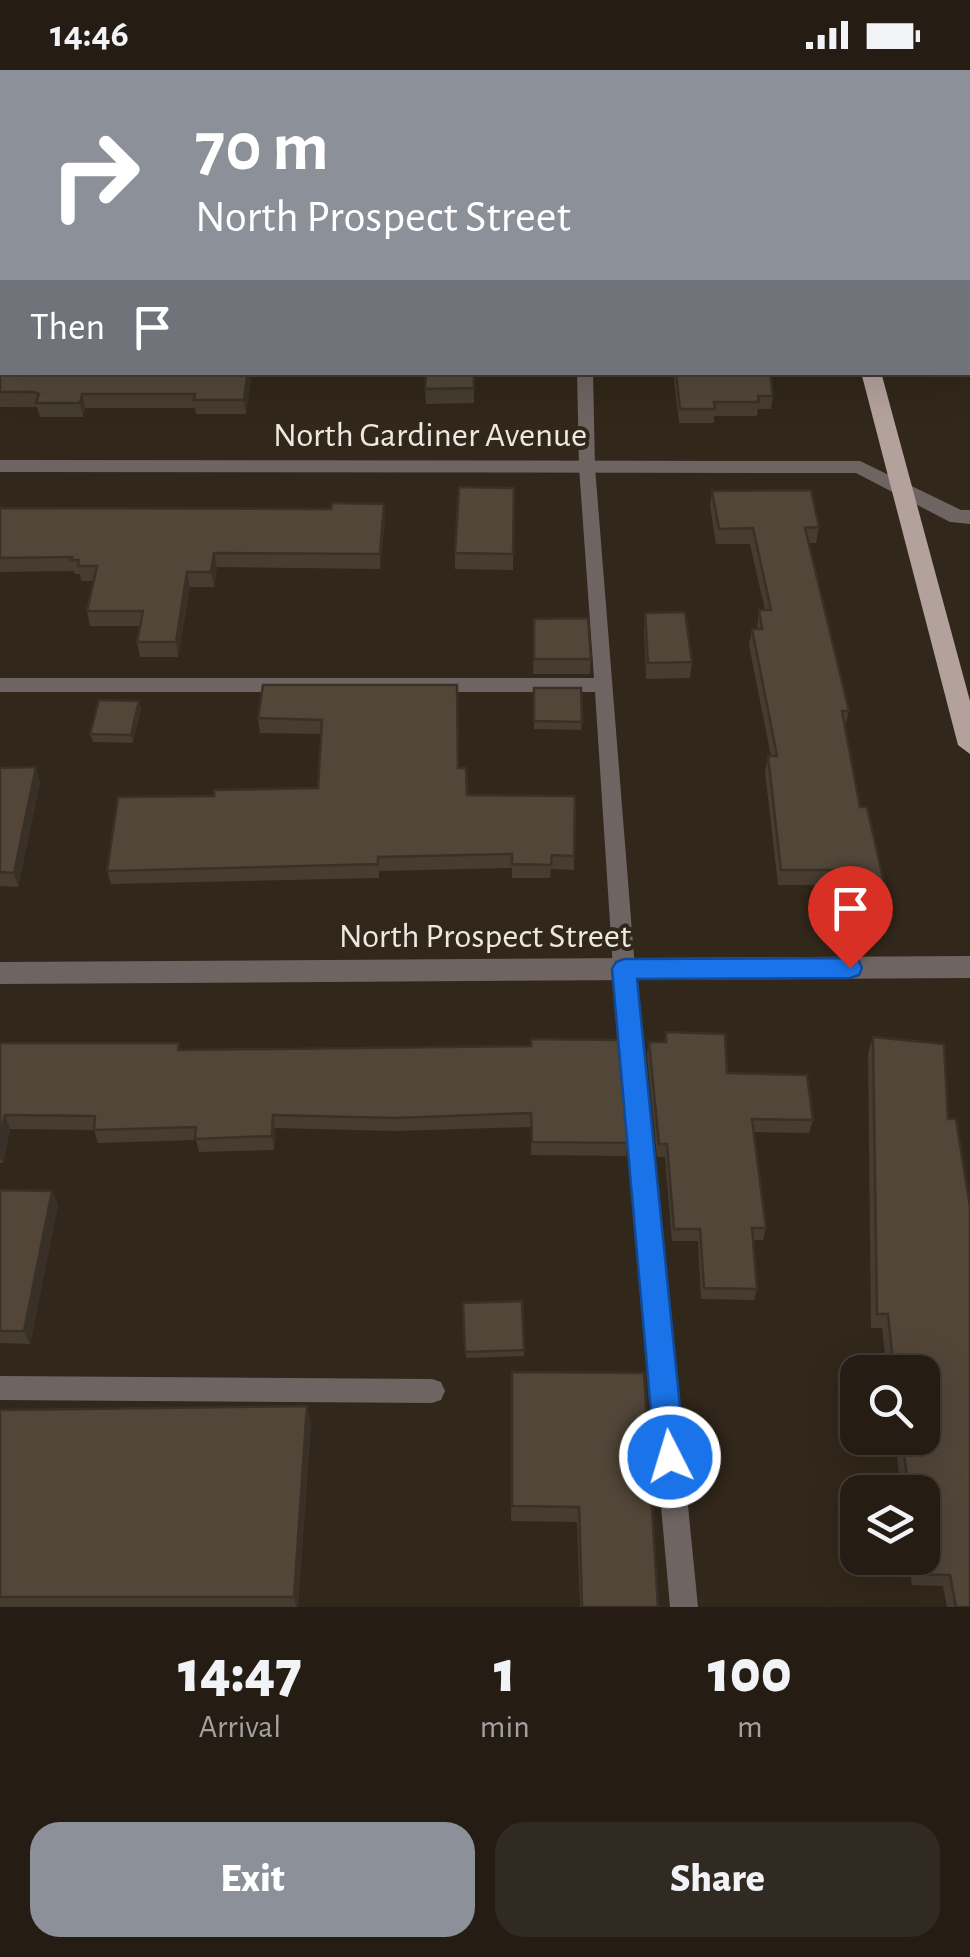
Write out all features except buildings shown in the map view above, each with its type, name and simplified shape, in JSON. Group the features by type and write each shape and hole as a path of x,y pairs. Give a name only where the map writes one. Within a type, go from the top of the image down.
{"main road":[{"path":"873,375 970,745"}],"street":[{"name":"North Gardiner Avenue","path":"0,466 860,467 904,491"},
{"path":"904,491 957,517 970,517"},
{"name":"North Prospect Street","path":"0,972 970,967"}],"lane":[{"path":"585,375 587,467 624,969 684,1607"},
{"path":"0,686 604,685"},
{"path":"0,1388 432,1392"}],"route":[{"path":"670,1457 624,969 850,968"}]}
